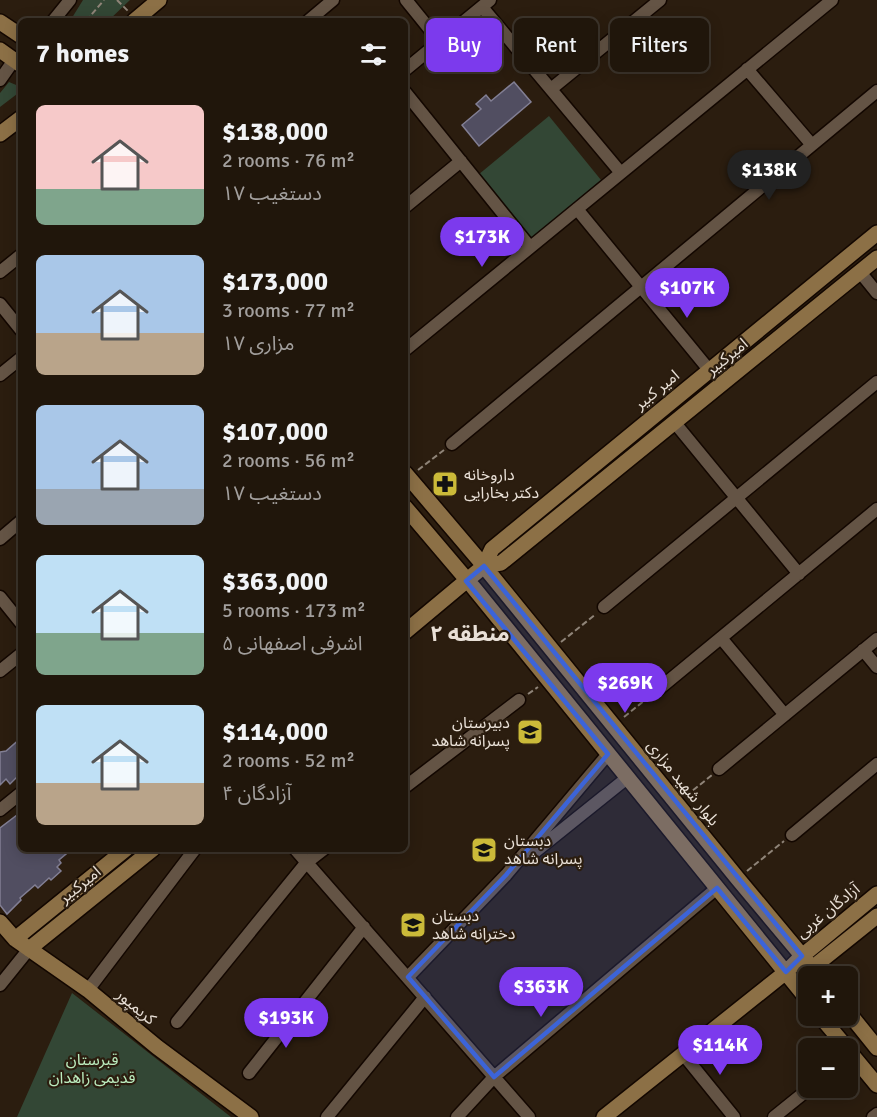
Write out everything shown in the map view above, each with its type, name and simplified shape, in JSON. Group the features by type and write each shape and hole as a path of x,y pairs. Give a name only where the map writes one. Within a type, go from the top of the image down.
{"main road":[{"path":"138,18 159,0"},
{"path":"0,22 18,34"},
{"path":"0,50 17,62"},
{"path":"0,134 18,119"},
{"name":"امیر کبیر","path":"466,581 484,566 492,549 877,232"},
{"name":"امیرکبیر","path":"484,566 501,563 877,258"},
{"path":"771,320 783,335"},
{"name":"بلوار شهید مزاری","path":"408,476 484,566 810,966"},
{"path":"408,511 798,987"},
{"path":"408,629 466,581"},
{"path":"15,939 122,852"},
{"name":"امیرکبیر","path":"29,949 149,852"},
{"name":"آزادگان غربی","path":"604,1117 786,972 877,894"},
{"path":"823,966 877,916"},
{"name":"کریمپور","path":"0,922 15,939 88,990 157,1047 251,1117"},
{"path":"786,972 798,972"},
{"path":"858,1024 877,1048"},
{"path":"828,1026 837,1038"},
{"path":"858,1063 877,1085"}],"street":[{"path":"55,18 70,0"},
{"path":"312,18 333,0"},
{"path":"406,0 426,25"},
{"path":"551,89 660,0"},
{"path":"408,348 832,0"},
{"path":"469,18 486,4 551,89 621,172"},
{"path":"408,68 426,53"},
{"path":"0,80 17,62"},
{"path":"747,69 812,145"},
{"path":"452,444 877,91"},
{"path":"408,96 531,247"},
{"path":"408,205 461,161"},
{"path":"577,209 710,371"},
{"path":"0,272 18,257"},
{"path":"860,272 877,293"},
{"path":"0,304 18,326"},
{"path":"0,375 18,360"},
{"path":"604,607 877,382"},
{"path":"675,423 799,574"},
{"path":"654,693 873,513 877,528"},
{"path":"0,539 18,524"},
{"path":"0,597 18,619"},
{"path":"722,638 785,715"},
{"path":"719,770 877,639"},
{"path":"863,650 877,667"},
{"path":"0,671 18,656"},
{"path":"408,785 519,700"},
{"path":"408,977 506,875 608,754"},
{"path":"792,835 877,764"},
{"path":"506,875 627,778"},
{"path":"0,810 18,795"},
{"path":"88,990 193,852"},
{"path":"297,852 529,1117"},
{"path":"177,1022 306,863 320,852"},
{"path":"457,1117 494,1077 717,888"},
{"path":"249,1073 364,927"},
{"path":"0,985 29,949"},
{"path":"327,1117 425,997"},
{"path":"682,1054 734,1117"},
{"path":"774,1117 798,1098"},
{"path":"873,1117 877,1114"}],"path":[{"path":"89,18 104,0"},
{"path":"408,474 452,444"},
{"path":"552,650 604,607"},
{"path":"519,700 547,680"},
{"path":"613,725 654,693"},
{"path":"677,804 719,770"},
{"path":"738,879 792,835"}],"highlighted area":[{"path":"484,566 802,956 786,972 717,888 494,1077 408,977 506,875 608,754 466,581"}],"green space":[{"path":"83,0 130,0 111,18 72,18"},
{"path":"9,82 18,86 18,93 0,107 0,93"},
{"path":"549,116 601,180 531,239 478,175"},
{"name":"قبرستان قدیمی زاهدان","path":"72,993 231,1117 17,1117"}],"building":[{"path":"514,82 531,102 479,146 462,125 481,109 476,104 486,95 491,101"},
{"path":"18,741 18,776 10,784 6,779 0,785 0,752 6,751"},
{"path":"18,814 18,852 68,852 59,860 61,863 57,867 61,871 38,888 35,885 7,914 0,905 0,828"}],"place":[{"name":"داروخانه دکتر بخارایی","path":"445,484"},
{"name":"دبیرستان پسرانه شاهد","path":"530,732"},
{"name":"دبستان پسرانه شاهد","path":"484,850"},
{"name":"دبستان دخترانه شاهد","path":"413,925"}],"district":[{"name":"منطقه ۲","path":"470,633"}]}
